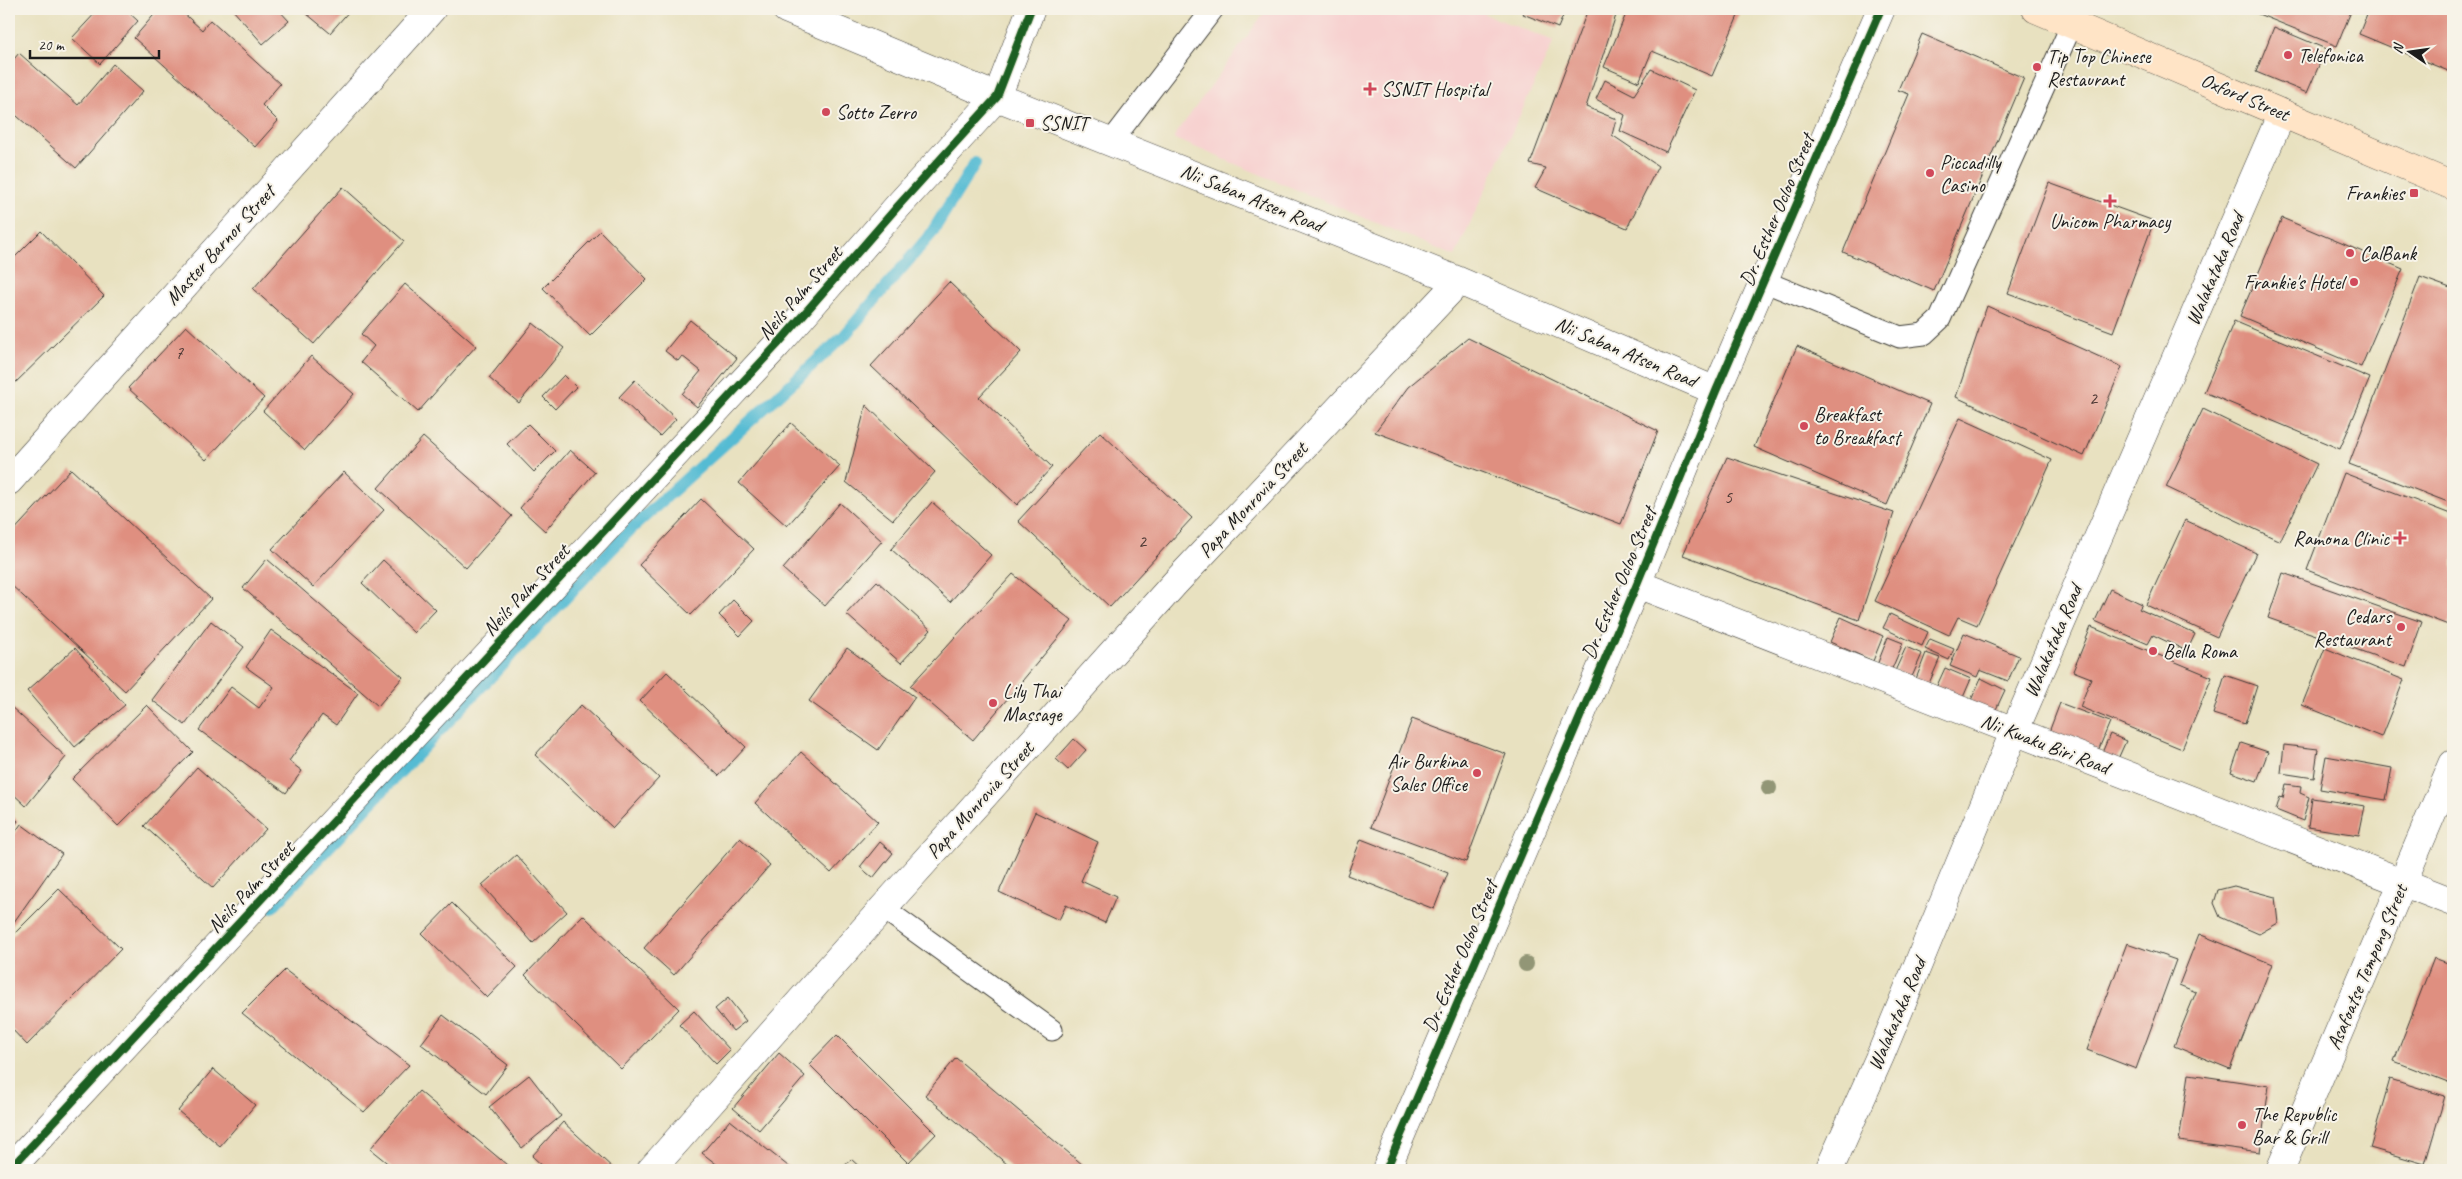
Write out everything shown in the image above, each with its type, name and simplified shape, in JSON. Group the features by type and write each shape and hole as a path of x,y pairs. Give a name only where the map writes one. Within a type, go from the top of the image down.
{"main road":[{"name":"Oxford Street","path":"2036,9 2453,186"}],"street":[{"name":"Master Barnor Street","path":"9,481 432,9"},
{"name":"Nii Saban Atsen Road","path":"786,9 997,97 1459,281 1716,391"},
{"name":"Neils Palm Street","path":"9,1170 777,345 898,206 997,97 1031,9"},
{"name":"Dr. Esther Ocloo Street","path":"1386,1170 1637,584 1716,391 1881,9"},
{"name":"Walakataka Road","path":"1829,1170 1881,1054 2014,732 2282,113"},
{"name":"Papa Monrovia Street","path":"651,1170 1175,583 1459,281"},
{"name":"Nii Kwaku Biri Road","path":"1637,584 2453,902"},
{"name":"Asafoatse Tempong Street","path":"2280,1170 2453,764"}],"lane":[{"path":"1111,142 1213,9"},
{"path":"1763,281 1900,338 1924,334 1940,319 2072,24"},
{"path":"883,908 1052,1030"}],"shaded area":[{"name":"SSNIT Hospital","path":"1267,9 1486,9 1484,14 1554,41 1455,256 1173,138"}],"building":[{"path":"99,9 125,9 138,21 100,64 72,38"},
{"path":"159,9 179,9 202,30 210,20 280,84 262,105 278,121 255,147 134,38"},
{"path":"232,9 278,9 289,21 263,44"},
{"path":"301,9 351,9 330,33"},
{"path":"1526,9 1566,9 1558,28 1523,14"},
{"path":"1588,9 1618,9 1586,107 1616,119 1612,135 1658,166 1627,228 1535,188 1546,168 1530,164"},
{"path":"1628,9 1741,9 1712,76 1652,51 1639,82 1604,67"},
{"path":"2246,9 2352,9 2337,46"},
{"path":"2369,9 2453,9 2453,73 2359,34"},
{"path":"2274,27 2326,49 2307,93 2256,72"},
{"name":"Piccadilly Casino","path":"1922,34 2024,78 1934,291 1843,252 1909,94 1898,90"},
{"path":"19,53 78,105 113,64 143,91 76,168 9,109 9,65"},
{"path":"1651,69 1695,90 1666,152 1620,131 1625,115 1596,99 1605,80 1634,95"},
{"path":"2049,183 2154,221 2113,332 2008,293"},
{"path":"343,187 404,241 314,344 253,289"},
{"path":"2282,218 2403,269 2361,367 2240,316"},
{"path":"41,231 104,296 12,386 9,383 9,263"},
{"path":"600,231 647,279 590,336 543,288"},
{"path":"2420,277 2453,289 2453,504 2349,464"},
{"path":"949,282 1021,352 979,397 1052,467 1017,505 871,366"},
{"path":"405,284 476,346 418,412 361,362 374,346 361,334"},
{"path":"1987,306 2122,367 2084,456 1956,397"},
{"path":"690,320 737,358 697,407 682,394 701,371 682,356 678,361 665,351"},
{"path":"2234,321 2370,378 2340,449 2204,392"},
{"path":"533,323 564,348 519,403 489,378"},
{"path":"186,326 264,398 206,460 128,388"},
{"path":"1468,338 1658,431 1621,524 1375,432 1408,387"},
{"path":"1797,346 1930,404 1887,505 1754,447"},
{"path":"311,356 354,394 305,450 263,411"},
{"path":"564,375 576,387 555,409 543,397"},
{"path":"635,380 676,419 660,436 619,397"},
{"path":"866,405 935,472 893,520 846,482"},
{"path":"2203,409 2317,464 2280,541 2166,487"},
{"path":"1960,418 2052,460 1977,625 1958,617 1949,635 1875,601"},
{"path":"791,423 840,466 787,526 739,483"},
{"path":"528,424 555,451 534,472 507,444"},
{"path":"1100,432 1192,518 1110,607 1018,521"},
{"path":"423,437 512,516 466,568 378,488"},
{"path":"570,450 595,472 545,531 520,508"},
{"path":"1727,457 1894,513 1859,620 1683,555"},
{"path":"71,469 211,599 125,691 9,583 9,536"},
{"path":"344,472 384,510 313,587 272,549"},
{"path":"2344,473 2453,515 2453,611 2448,625 2307,570"},
{"path":"701,499 754,549 691,615 639,565"},
{"path":"932,502 991,555 950,602 891,549"},
{"path":"840,503 882,541 825,606 783,569"},
{"path":"2185,520 2256,553 2217,637 2146,605"},
{"path":"267,559 403,677 378,706 243,588"},
{"path":"383,560 436,610 414,633 362,583"},
{"path":"2283,573 2422,622 2406,667 2268,618"},
{"path":"1013,574 1072,621 973,740 910,686"},
{"path":"877,581 931,630 901,663 846,614"},
{"path":"2110,589 2142,604 2139,609 2195,634 2187,651 2153,635 2148,644 2095,621"},
{"path":"733,600 754,621 740,636 719,615"},
{"path":"1890,614 1928,632 1922,646 1883,628"},
{"path":"1841,617 1883,636 1873,661 1830,642"},
{"path":"211,621 244,647 185,725 152,700"},
{"path":"2091,627 2212,677 2182,749 2080,707 2091,678 2073,671"},
{"path":"271,630 358,693 336,725 322,715 289,761 302,771 286,793 199,730 231,687 259,708 274,687 246,667"},
{"path":"1964,633 2019,656 2008,681 1980,670 1977,677 1950,666"},
{"path":"1888,637 1903,643 1891,671 1877,665"},
{"path":"1930,639 1954,649 1949,660 1925,649"},
{"path":"1906,647 1922,654 1911,679 1895,671"},
{"path":"75,648 125,705 75,747 27,691"},
{"path":"847,648 915,697 878,750 809,701"},
{"path":"2325,648 2404,680 2381,737 2302,705"},
{"path":"1926,653 1940,658 1927,688 1914,684"},
{"path":"1945,668 1971,679 1961,702 1935,690"},
{"path":"667,672 746,747 719,776 640,701"},
{"path":"2225,675 2257,686 2245,724 2213,714"},
{"path":"1981,678 2005,690 1992,718 1968,707"},
{"path":"2060,703 2110,722 2098,751 2049,732"},
{"path":"9,705 66,757 26,806 9,790"},
{"path":"147,705 193,752 118,826 72,779"},
{"path":"581,705 659,778 613,828 535,755"},
{"path":"1412,719 1506,754 1466,862 1371,827"},
{"path":"2110,734 2126,741 2117,761 2101,755"},
{"path":"1074,739 1086,750 1068,770 1056,759"},
{"path":"2241,743 2268,752 2257,781 2231,772"},
{"path":"2284,745 2318,749 2314,778 2281,773"},
{"path":"801,752 878,822 831,873 755,803"},
{"path":"2326,756 2392,768 2386,800 2320,789"},
{"path":"197,767 266,829 213,888 144,826"},
{"path":"2286,784 2301,786 2300,793 2309,797 2303,821 2276,810 2280,797 2283,798"},
{"path":"2312,798 2365,806 2359,835 2308,827"},
{"path":"1035,812 1098,842 1081,881 1116,897 1105,923 1066,905 1059,920 999,892"},
{"path":"9,813 18,821 9,833"},
{"path":"21,824 62,854 9,929 9,841"},
{"path":"740,838 770,865 674,975 644,948"},
{"path":"1361,839 1448,873 1434,909 1347,875"},
{"path":"880,842 893,853 873,878 860,867"},
{"path":"516,855 567,912 533,943 482,885"},
{"path":"2234,886 2275,897 2278,923 2259,934 2220,917 2214,903 2218,890"},
{"path":"59,889 121,949 27,1045 9,1026 9,939"},
{"path":"452,903 517,967 487,998 422,934"},
{"path":"583,915 679,1009 621,1069 525,975"},
{"path":"2199,934 2272,964 2230,1069 2174,1046 2196,992 2179,985"},
{"path":"2127,943 2176,960 2136,1069 2087,1050"},
{"path":"2434,958 2453,965 2453,1084 2394,1061"},
{"path":"285,970 409,1065 364,1112 242,1013"},
{"path":"728,998 746,1021 733,1031 715,1009"},
{"path":"694,1011 730,1050 716,1064 679,1025"},
{"path":"443,1015 508,1065 486,1094 421,1044"},
{"path":"837,1035 936,1134 908,1163 809,1064"},
{"path":"779,1053 805,1076 759,1130 733,1108"},
{"path":"956,1058 1089,1170 1014,1170 925,1095"},
{"path":"213,1069 255,1105 220,1146 178,1111"},
{"path":"2189,1074 2269,1086 2260,1152 2179,1141"},
{"path":"529,1075 561,1116 522,1148 489,1107"},
{"path":"2390,1079 2445,1096 2425,1164 2370,1148"},
{"path":"419,1091 513,1170 396,1170 370,1149"},
{"path":"730,1120 793,1170 724,1170 702,1153"},
{"path":"563,1122 615,1170 547,1170 532,1156"},
{"path":"851,1159 863,1170 841,1170"}],"waterway":[{"path":"272,907 631,529 844,336 931,234 975,163"}],"cycle path":[{"path":"9,1170 777,345 898,206 997,97 1031,9"},
{"path":"1386,1170 1637,584 1716,391 1881,9"}],"place":[{"name":"Telefonica","path":"2288,55"},
{"name":"Tip Top Chinese Restaurant","path":"2037,67"},
{"name":"SSNIT Hospital","path":"1370,89"},
{"name":"Sotto Zerro","path":"826,112"},
{"name":"SSNIT","path":"1030,123"},
{"name":"Piccadilly Casino","path":"1930,173"},
{"name":"Frankies","path":"2414,193"},
{"name":"Unicom Pharmacy","path":"2110,201"},
{"name":"CalBank","path":"2350,253"},
{"name":"Frankie's Hotel","path":"2354,282"},
{"name":"Breakfast to Breakfast","path":"1804,426"},
{"name":"Ramona Clinic","path":"2400,538"},
{"name":"Cedars Restaurant","path":"2401,627"},
{"name":"Bella Roma","path":"2153,651"},
{"name":"Lily Thai Massage","path":"993,703"},
{"name":"Air Burkina Sales Office","path":"1477,773"},
{"name":"The Republic Bar & Grill","path":"2242,1125"}]}
